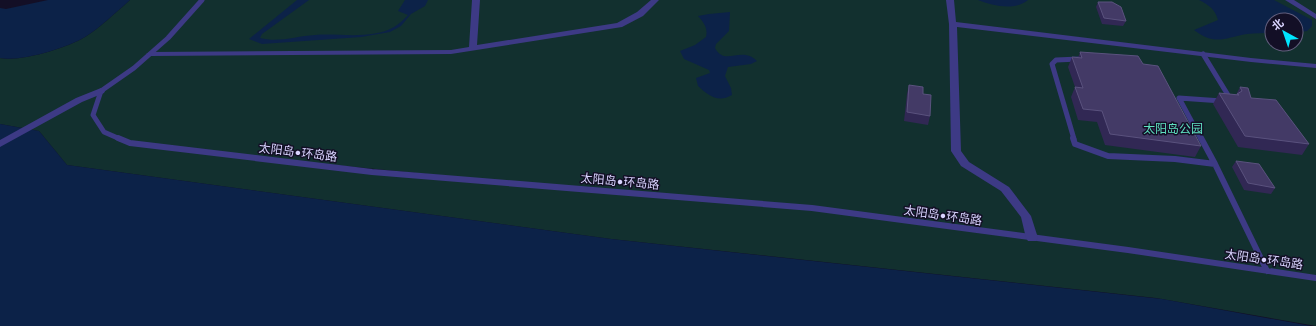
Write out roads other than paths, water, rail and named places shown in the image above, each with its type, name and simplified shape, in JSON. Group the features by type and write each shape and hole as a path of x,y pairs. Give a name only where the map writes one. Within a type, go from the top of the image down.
{"street":[{"path":"473,49 476,0"},
{"path":"150,54 405,54 451,52 619,24 640,14 655,0"},
{"path":"950,0 953,24 956,151 965,164 1005,189 1026,216 1032,238"},
{"path":"1289,0 1316,17"},
{"path":"953,24 1316,66"},
{"path":"0,144 79,100 101,91"}],"lane":[{"path":"101,91 150,54 168,38 202,0"},
{"path":"1202,54 1232,101 1180,98 1215,164 1267,271"},
{"path":"1088,60 1072,58 1056,60 1052,64 1075,144 1093,153 1116,158 1164,158 1215,164"},
{"name":"太阳岛•环岛路","path":"101,91 92,115 104,132 130,143 372,172 812,208 1316,278"}],"water":[{"path":"48,0 130,0 97,29 77,41 56,50 31,56 9,59 0,58 0,8 6,9"},
{"path":"297,0 309,0 262,34 260,38 274,40 315,35 366,35 385,31 400,23 408,15 398,11 405,0 428,0 425,6 411,14 401,26 390,32 361,37 262,44 249,39"},
{"path":"978,0 1028,0 1017,5 997,6"},
{"path":"1199,0 1274,0 1297,12 1264,12 1264,33 1247,34 1220,40 1208,38 1194,30 1218,20 1215,13 1206,4"},
{"path":"730,12 729,31 716,44 715,48 724,56 745,55 757,61 751,64 728,67 725,76 731,88 732,95 718,98 706,93 698,86 696,78 710,73 709,70 684,59 680,51 695,45 706,37 705,26 698,16"},
{"path":"1304,16 1312,20 1312,26 1307,31 1304,32"},
{"path":"0,124 39,131 67,165 611,239 1162,299 1311,326 0,326"}],"park label":[{"name":"太阳岛公园","path":"1173,128"}]}
